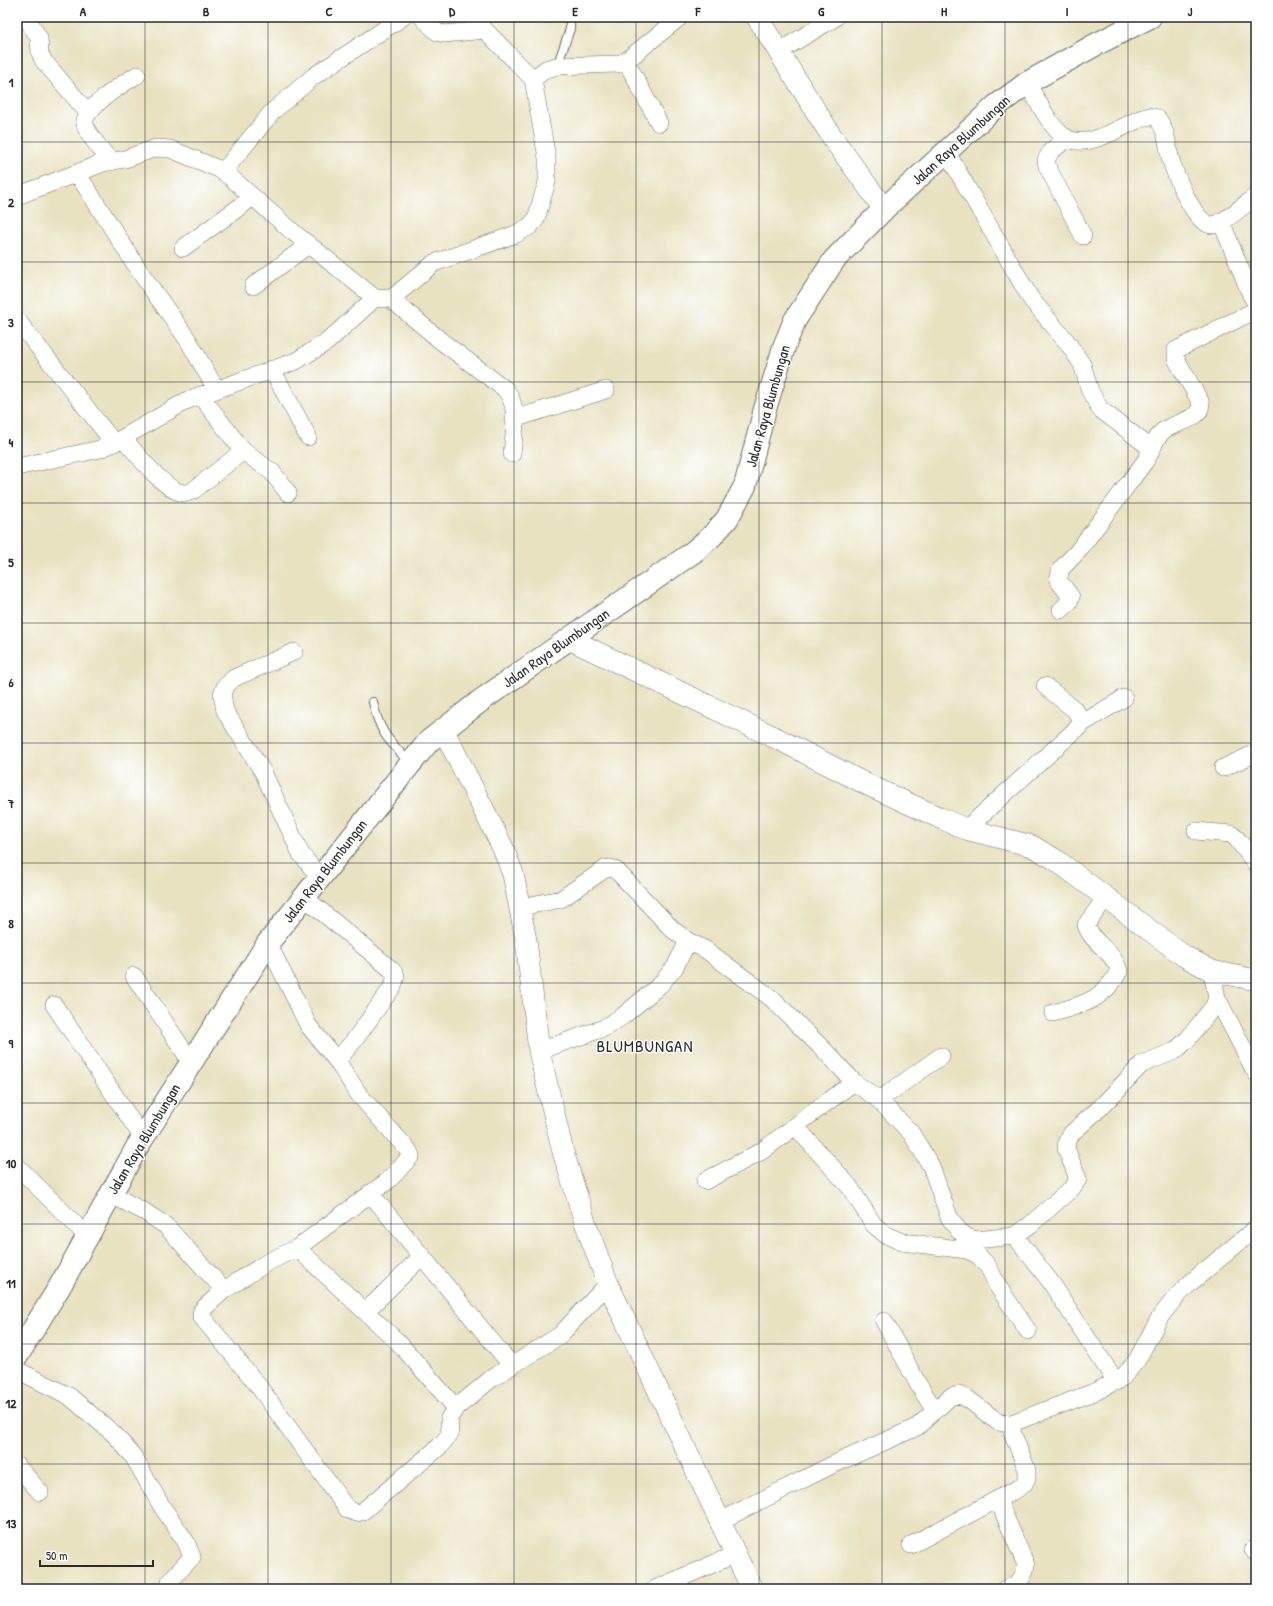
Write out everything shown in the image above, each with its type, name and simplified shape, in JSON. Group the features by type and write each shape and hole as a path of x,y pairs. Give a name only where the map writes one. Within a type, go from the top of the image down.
{"main road":[{"name":"Jalan Raya Blumbungan","path":"17,1356 29,1338 143,1138 268,943 429,741 483,699 692,553 711,537 726,519 746,486 775,374 795,320 834,260 884,209 996,106 1027,83 1093,46 1150,17"}],"street":[{"path":"26,17 39,38 40,53 43,60 88,112"},
{"path":"223,172 272,112 314,76 403,17"},
{"path":"422,17 437,32 444,34 485,30"},
{"path":"17,467 46,459 87,453 118,440 188,400 296,361 327,342 383,299 434,263 516,234 530,226 536,219 547,182 547,158 533,79 472,17"},
{"path":"533,79 546,69 557,66 617,64 626,61 680,17"},
{"path":"757,17 834,140 884,209"},
{"path":"778,52 836,17"},
{"path":"626,61 659,123"},
{"path":"111,162 87,129 85,123 88,112 113,91 137,75"},
{"path":"1027,83 1043,111 1057,131 1067,139 1079,142 1088,142 1106,136 1148,116 1157,118 1163,126 1172,164 1189,202 1199,218 1205,223 1211,225 1222,221 1256,196"},
{"path":"1067,139 1051,151 1046,160 1047,166 1083,236"},
{"path":"17,196 77,173 156,148 170,148 223,172 308,245 441,341 505,390 514,403 512,454"},
{"path":"946,151 1031,299 1067,342 1082,364 1094,401 1100,409 1152,449"},
{"path":"77,173 142,275 188,340 216,389"},
{"path":"183,248 252,197"},
{"path":"1222,221 1251,295 1256,303"},
{"path":"253,286 308,245"},
{"path":"1062,610 1069,602 1071,597 1058,580 1061,569 1084,544 1146,460 1162,432 1193,417 1200,412 1202,408 1200,401 1176,359 1176,350 1256,310"},
{"path":"17,320 118,440 162,482 173,489 185,493 194,490 243,451"},
{"path":"272,369 308,437"},
{"path":"514,419 606,390"},
{"path":"200,395 243,451 272,472 288,493"},
{"path":"569,639 780,740 868,785 966,829 1032,846 1056,860 1184,956 1212,971 1256,980"},
{"path":"294,652 234,678 225,687 222,694 225,710 263,772 302,854 320,878"},
{"path":"1045,686 1075,710 1083,723"},
{"path":"966,829 1083,723 1124,698"},
{"path":"443,729 503,848 513,874 521,907 539,1051 563,1152 586,1225 608,1284 752,1589"},
{"path":"1223,768 1256,753"},
{"path":"1196,831 1230,834 1237,839 1256,864"},
{"path":"521,907 561,899 602,871 611,868 617,871 672,929 688,942 706,950 771,998 854,1082 879,1100 911,1133 932,1166 939,1183 949,1217 959,1231 975,1240 1015,1236 1030,1225 1076,1183 1078,1175 1066,1148 1067,1141 1072,1133 1100,1108 1142,1064 1175,1051 1187,1040 1214,1006 1217,998"},
{"path":"304,897 392,970 396,976 393,986 356,1038 337,1061"},
{"path":"1053,1013 1085,1004 1098,996 1113,982 1119,971 1117,962 1088,932 1086,925 1106,897"},
{"path":"539,1051 604,1028 623,1016 660,985 675,967 688,942"},
{"path":"268,943 308,1025 337,1061 360,1096 411,1154 406,1164 389,1180 297,1248 268,1262 224,1290 202,1310 201,1316 257,1384 350,1512 357,1513 363,1511 446,1441 450,1434 449,1418 456,1408 491,1379 560,1335 608,1284"},
{"path":"1212,971 1217,998 1256,1073"},
{"path":"134,976 191,1062"},
{"path":"54,1005 143,1138"},
{"path":"879,1100 941,1056"},
{"path":"705,1181 749,1159 854,1082"},
{"path":"795,1126 849,1186 874,1225 886,1235 902,1242 967,1250 978,1255 988,1266 1028,1331"},
{"path":"17,1166 87,1236"},
{"path":"370,1193 512,1366"},
{"path":"110,1194 145,1212 166,1226 224,1290"},
{"path":"720,1520 832,1465 917,1427 950,1397 959,1395 968,1399 998,1422 1009,1424 1097,1392 1116,1382 1129,1371 1160,1317 1184,1288 1256,1228"},
{"path":"1015,1236 1050,1281 1116,1382"},
{"path":"297,1248 366,1312 424,1371 456,1408"},
{"path":"366,1312 421,1257"},
{"path":"884,1321 918,1384 935,1411"},
{"path":"17,1370 69,1396 114,1434 133,1456 161,1505 186,1542 192,1557 170,1581 169,1589"},
{"path":"912,1545 1017,1490 1024,1484 1027,1478 1027,1470 1009,1424"},
{"path":"17,1466 40,1492"},
{"path":"998,1500 1026,1565 1021,1580 1013,1587 1005,1589"},
{"path":"655,1589 736,1554"}],"lane":[{"path":"557,66 570,28 570,17"},
{"path":"373,702 377,720 388,741 411,763"}],"district":[{"name":"BLUMBUNGAN","path":"645,1046"}]}
